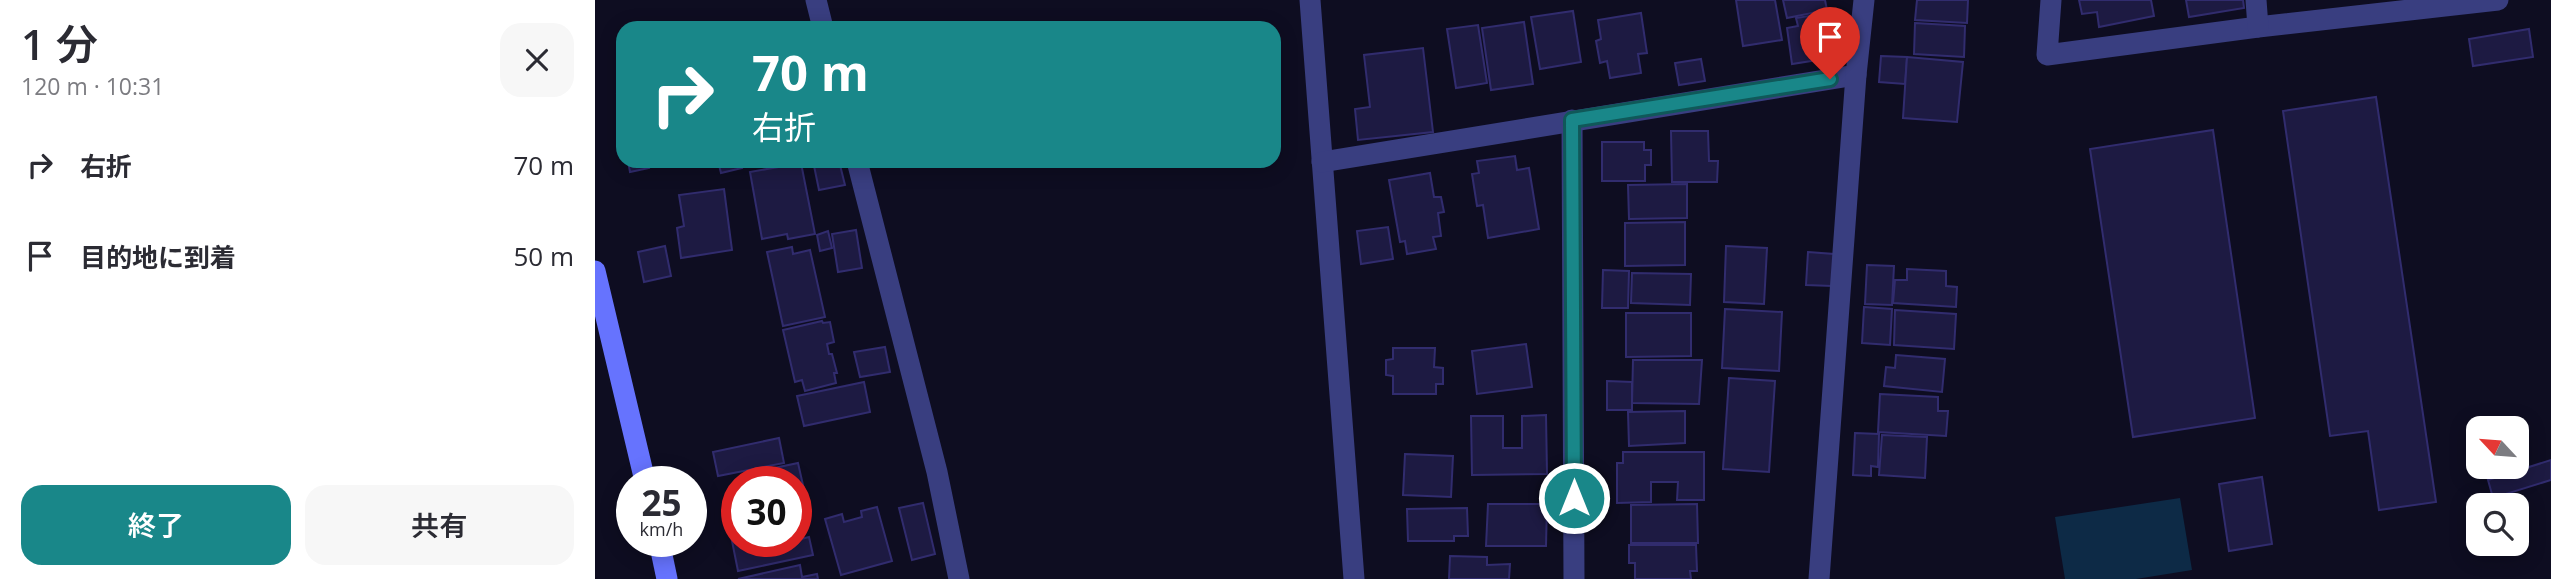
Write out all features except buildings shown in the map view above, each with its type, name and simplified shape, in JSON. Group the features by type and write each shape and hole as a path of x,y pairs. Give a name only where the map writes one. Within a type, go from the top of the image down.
{"street":[{"path":"816,0 821,21"},
{"path":"1310,0 1354,579"},
{"path":"1819,579 1856,75 1864,0"},
{"path":"2051,0 2047,55 2460,2 2498,0"},
{"path":"2256,0 2258,27"},
{"path":"1322,162 1856,75"},
{"path":"1572,120 1574,579"},
{"path":"859,168 937,472 959,579"},
{"path":"595,271 641,466"},
{"path":"662,557 667,579"}],"water":[{"path":"2180,498 2192,570 2136,579 2065,579 2055,517"}],"route":[{"path":"1574,498 1572,120 1830,79"}]}
